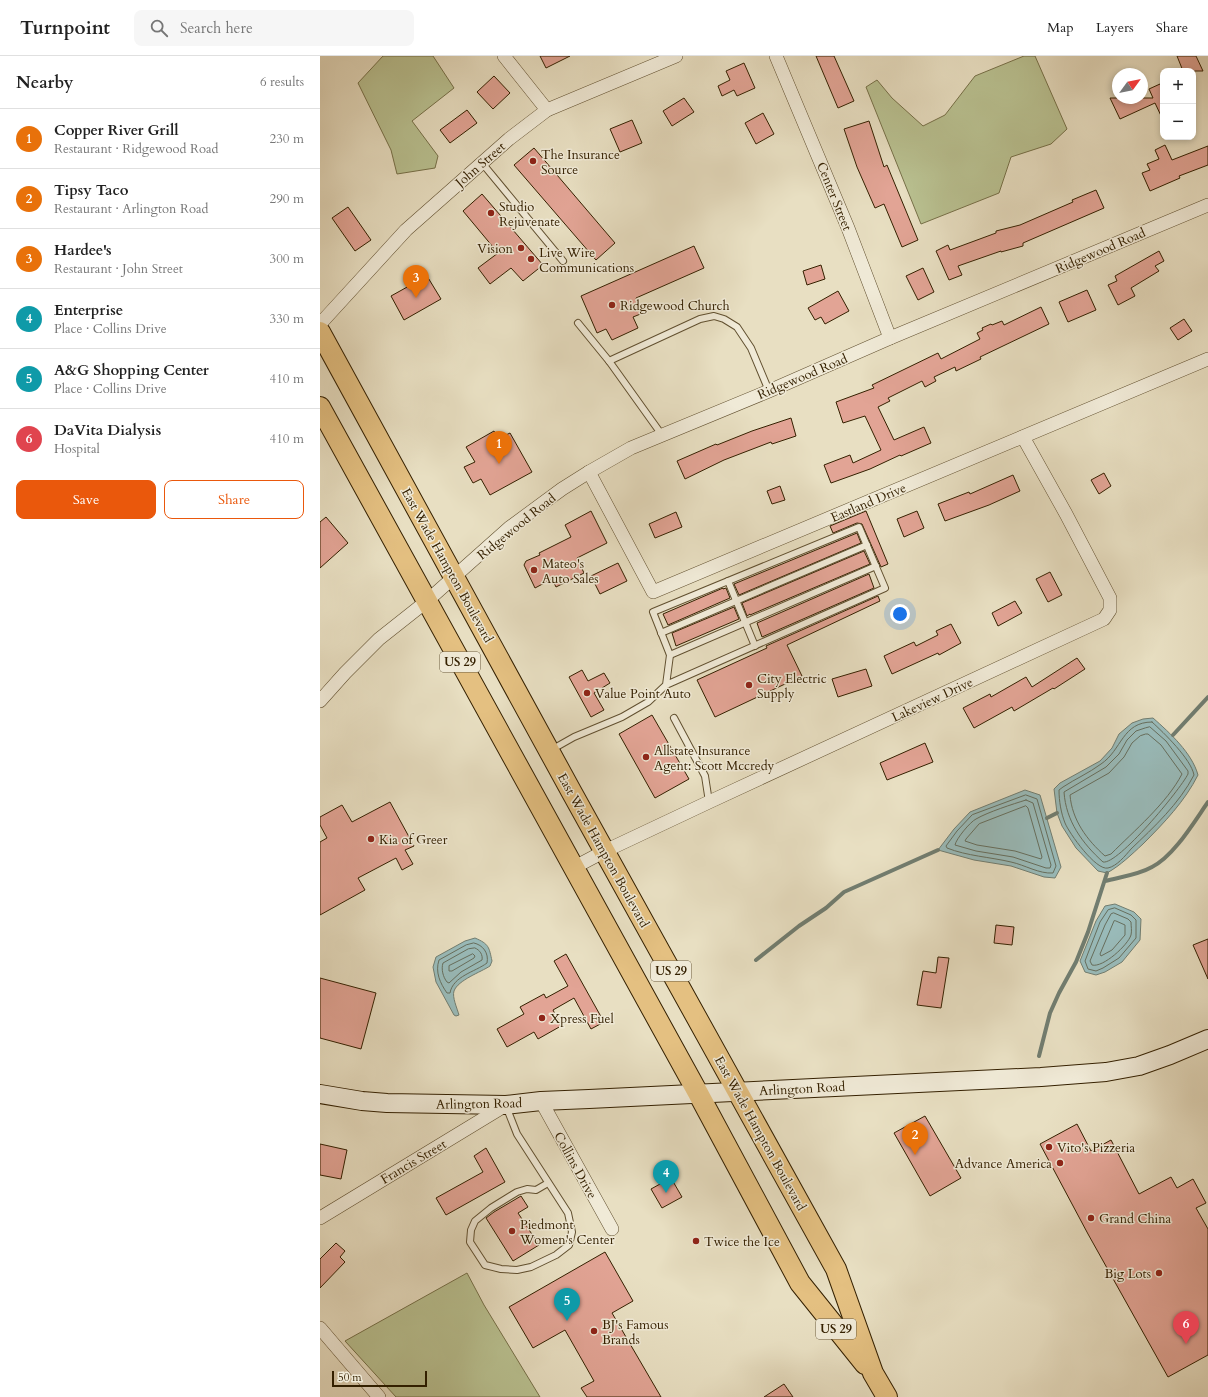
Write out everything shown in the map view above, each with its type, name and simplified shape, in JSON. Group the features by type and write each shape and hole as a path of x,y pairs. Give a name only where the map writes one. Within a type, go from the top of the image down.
{"main road":[{"name":"East Wade Hampton Boulevard","path":"320,332 549,751 836,1269 873,1373 887,1397"},
{"name":"East Wade Hampton Boulevard","path":"320,407 698,1093 800,1283 873,1373"},
{"name":"Arlington Road","path":"320,1094 362,1101 387,1103 506,1105 541,1101 737,1091 1037,1078 1106,1072 1139,1066 1208,1039"}],"street":[{"path":"504,56 548,110"},
{"name":"John Street","path":"320,324 406,230 514,135 548,110 676,56"},
{"name":"Center Street","path":"776,56 848,228 890,338"},
{"name":"Ridgewood Road","path":"320,701 344,673 379,639 427,601 509,528 535,508 590,472 631,448 1208,205"},
{"name":"Eastland Drive","path":"590,472 653,592 1208,359"},
{"name":"Lakeview Drive","path":"573,868 605,851 709,802 1099,622 1108,615 1110,610 1110,598 1066,514 1023,437"},
{"name":"Collins Drive","path":"541,1101 612,1229"},
{"name":"Francis Street","path":"320,1218 506,1105"},
{"path":"320,1328 379,1397"}],"lane":[{"path":"482,163 563,261"},
{"path":"609,361 700,319 714,316 724,319 738,327 751,348 769,391"},
{"path":"578,323 609,361 662,435"},
{"path":"549,751 574,737 622,717 648,702 666,685 885,588 859,527 653,612 670,655 666,685"},
{"path":"661,633 867,545"},
{"path":"670,655 876,566"},
{"path":"728,580 755,646"},
{"path":"674,718 705,776 709,802"},
{"path":"506,1105 517,1134 568,1213 572,1232 569,1245 556,1255 531,1267 517,1270 501,1269 485,1264 470,1242 475,1221 491,1208 517,1192 527,1189 536,1190 548,1183"}],"green space":[{"path":"383,56 433,56 454,88 412,121 438,156 435,168 397,174 391,150 358,83"},
{"path":"1024,56 1035,56 1067,129 1051,144 1011,157 999,193 921,224 866,87 877,80 892,98 923,126 945,115 975,76"},
{"path":"467,1273 484,1305 540,1397 396,1397 345,1341"}],"water":[{"path":"1153,718 1186,751 1198,775 1193,785 1180,803 1143,844 1107,873 1098,871 1076,848 1062,826 1057,813 1054,789 1060,783 1100,761 1112,748 1119,734 1132,723 1143,719"},
{"path":"1025,790 1040,795 1061,867 1055,878 1044,877 1011,866 974,860 938,850 954,829 970,812"},
{"path":"1115,904 1134,912 1141,919 1140,940 1122,962 1105,972 1096,975 1085,972 1080,961 1096,921 1105,906"},
{"path":"475,938 488,946 492,961 490,966 460,983 456,987 454,996 459,1015 456,1016 454,1015 436,982 433,967 436,957 465,941"}],"building":[{"path":"540,56 570,56 546,68"},
{"path":"816,56 834,56 854,101 838,108"},
{"path":"1177,56 1196,56 1203,71 1196,71 1196,68 1182,68"},
{"path":"744,63 755,88 737,96 734,90 722,96 718,86 730,80 726,71"},
{"path":"494,76 510,93 493,109 477,92"},
{"path":"1160,84 1160,114 1155,103 1120,119 1113,104 1148,104 1148,98 1153,98 1149,89"},
{"path":"684,98 694,112 672,126 663,111"},
{"path":"467,110 477,123 450,143 440,130"},
{"path":"763,113 774,134 756,144 745,123"},
{"path":"632,120 642,143 620,152 610,129"},
{"path":"869,121 884,167 887,165 918,240 902,247 884,204 875,208 857,167 844,129"},
{"path":"1165,145 1172,160 1208,146 1208,165 1179,176 1180,178 1150,191 1142,173 1150,170 1147,164 1159,159 1155,150"},
{"path":"534,148 615,243 596,260 514,165"},
{"path":"1096,190 1104,208 1023,243 1023,246 1001,251 958,266 962,275 949,280 936,251 948,245 950,250 996,233 996,231 1020,225 1073,202 1072,200"},
{"path":"482,194 543,265 523,281 511,268 490,284 478,268 498,253 463,211"},
{"path":"348,207 371,240 355,251 332,218"},
{"path":"694,246 704,268 636,298 643,313 633,317 638,328 612,340 606,329 597,333 581,296"},
{"path":"1159,251 1164,261 1155,266 1159,271 1131,288 1135,296 1118,305 1108,285 1117,281 1115,276"},
{"path":"821,265 825,279 807,285 803,271"},
{"path":"923,268 934,292 918,300 906,276"},
{"path":"427,276 441,299 404,320 391,296"},
{"path":"1087,290 1096,310 1068,322 1059,302"},
{"path":"838,291 849,311 825,324 821,317 815,320 808,308"},
{"path":"1041,307 1049,324 980,357 981,359 956,371 955,367 934,377 936,381 925,387 922,381 888,398 890,401 878,407 894,440 924,427 931,443 870,469 831,483 824,465 850,455 853,463 881,450 865,416 843,423 836,402 874,388 872,385 938,353 941,359 980,339 977,333 983,330 982,328 1002,321 1004,325"},
{"path":"1184,319 1192,331 1178,340 1170,328"},
{"path":"791,418 796,436 772,444 771,442 724,460 685,479 677,461 716,444 717,445"},
{"path":"494,431 498,439 510,433 532,472 490,495 481,479 473,483 464,467 475,462 466,447"},
{"path":"1104,473 1111,486 1099,494 1091,480"},
{"path":"1013,475 1020,491 989,505 945,521 938,504 969,492 970,494"},
{"path":"780,486 785,500 772,504 767,491"},
{"path":"591,511 607,543 577,558 584,573 556,587 552,579 535,588 524,565 526,561 540,555 539,553 571,537 565,525"},
{"path":"866,511 888,564 881,567 862,524 857,523 833,533 830,526"},
{"path":"917,511 924,528 904,537 897,519"},
{"path":"676,512 682,527 655,538 649,524"},
{"path":"326,517 348,543 320,568 320,522"},
{"path":"857,533 861,543 739,595 734,584"},
{"path":"864,551 870,564 747,616 742,603"},
{"path":"618,563 627,581 600,594 591,576"},
{"path":"1050,572 1062,595 1048,602 1036,579"},
{"path":"869,574 874,588 762,637 757,623"},
{"path":"726,588 730,598 668,625 663,614"},
{"path":"878,596 880,601 787,645 802,676 715,717 697,680 767,648 766,646"},
{"path":"1015,601 1022,613 998,626 992,613"},
{"path":"734,607 739,619 676,646 672,633"},
{"path":"951,624 961,643 939,655 938,653 892,674 884,656 914,642 916,646 938,635 936,631"},
{"path":"1077,658 1085,669 1054,689 1053,688 1014,711 1012,707 974,728 963,708 990,694 991,697 1026,677 1032,687"},
{"path":"866,669 872,686 838,697 832,679"},
{"path":"582,670 588,681 604,673 610,683 594,693 604,710 591,717 569,677"},
{"path":"652,715 689,779 655,798 619,734"},
{"path":"925,743 933,762 887,780 880,763"},
{"path":"390,802 414,846 405,850 413,864 402,870 396,858 358,878 365,890 320,915 320,842 327,838 320,825 320,817 342,805 352,822"},
{"path":"996,925 1014,927 1012,945 994,943"},
{"path":"1208,939 1208,979 1193,945"},
{"path":"566,954 604,1022 591,1029 574,998 553,1010 561,1026 538,1039 534,1032 507,1047 497,1029 524,1014 520,1007 544,994 546,998 568,986 554,961"},
{"path":"938,957 949,958 941,1008 917,1005 923,971 936,973"},
{"path":"320,978 376,993 361,1049 320,1038"},
{"path":"925,1116 961,1178 930,1196 894,1133"},
{"path":"1077,1124 1091,1151 1111,1140 1139,1194 1171,1177 1177,1188 1193,1179 1206,1203 1196,1208 1208,1229 1208,1355 1168,1377 1088,1234 1040,1144"},
{"path":"320,1144 347,1150 341,1179 320,1175"},
{"path":"486,1148 505,1182 446,1215 436,1198 483,1172 474,1156"},
{"path":"671,1178 682,1197 662,1208 651,1189"},
{"name":"Piedmont Women's Center","path":"521,1196 528,1207 518,1213 539,1245 513,1261 486,1218"},
{"path":"336,1243 345,1251 340,1257 345,1262 320,1288 320,1259"},
{"path":"605,1252 633,1301 612,1313 661,1397 587,1397 581,1388 594,1381 565,1330 533,1348 509,1307"},
{"path":"784,1384 793,1397 764,1397"}],"waterway":[{"path":"1173,735 1208,697"},
{"path":"1105,881 1141,872 1160,862 1176,847 1208,802"},
{"path":"1047,818 1057,813"},
{"path":"756,960 799,926 826,908 844,892 938,850"},
{"path":"1039,1056 1050,1013 1076,962 1088,932 1107,873"}],"place":[{"name":"The Insurance Source","path":"533,161"},
{"name":"Studio Rejuvenate","path":"491,213"},
{"name":"Vision","path":"521,248"},
{"name":"Live Wire Communications","path":"531,259"},
{"name":"Hardee's","path":"416,298"},
{"name":"Ridgewood Church","path":"612,305"},
{"name":"Copper River Grill","path":"499,464"},
{"name":"Mateo's Auto Sales","path":"534,570"},
{"name":"City Electric Supply","path":"749,685"},
{"name":"Value Point Auto","path":"587,693"},
{"name":"Allstate Insurance Agent: Scott Mccredy","path":"646,757"},
{"name":"Kia of Greer","path":"371,839"},
{"name":"Xpress Fuel","path":"542,1018"},
{"name":"Vito's Pizzeria","path":"1049,1147"},
{"name":"Tipsy Taco","path":"915,1155"},
{"name":"Advance America","path":"1060,1163"},
{"name":"Enterprise","path":"666,1193"},
{"name":"Grand China","path":"1091,1218"},
{"name":"Piedmont Women's Center","path":"512,1231"},
{"name":"Twice the Ice","path":"696,1241"},
{"name":"Big Lots","path":"1159,1273"},
{"name":"A&G Shopping Center","path":"567,1321"},
{"name":"BJ's Famous Brands","path":"594,1331"},
{"name":"DaVita Dialysis","path":"1186,1344"}]}
